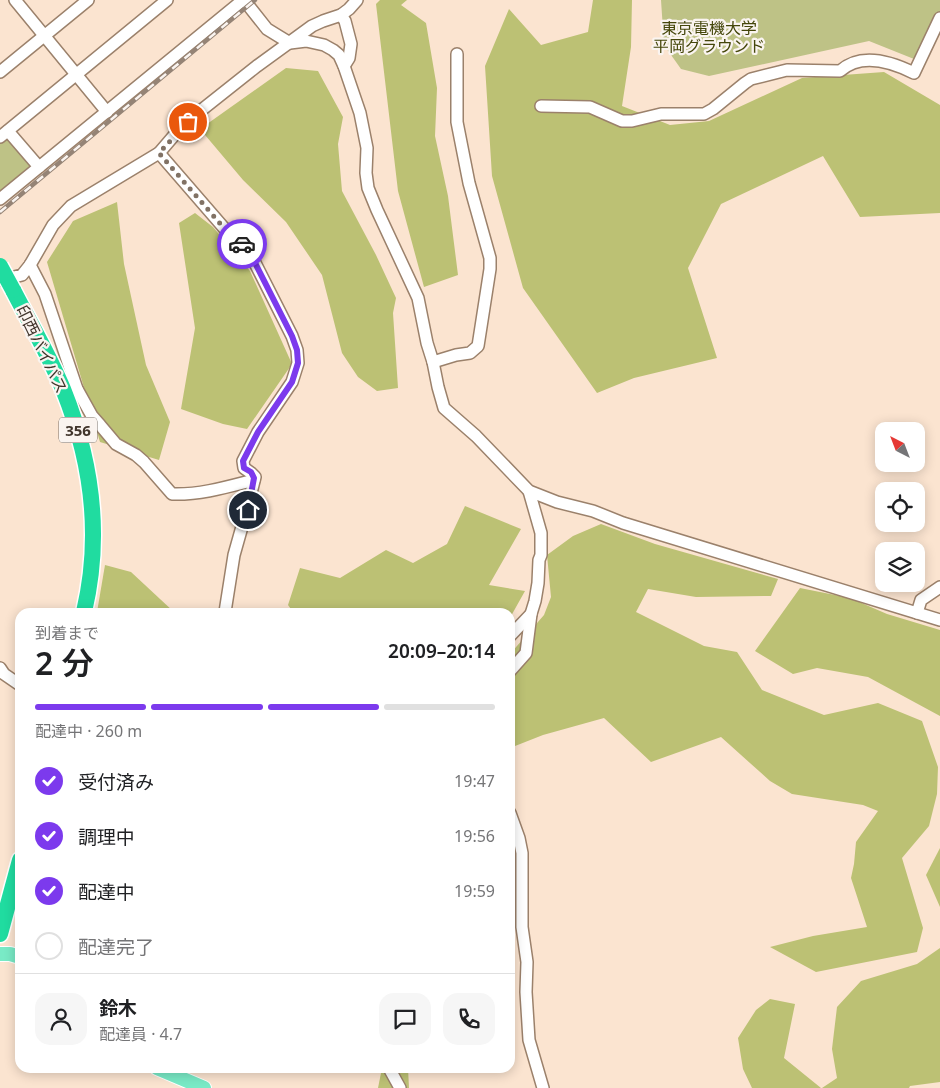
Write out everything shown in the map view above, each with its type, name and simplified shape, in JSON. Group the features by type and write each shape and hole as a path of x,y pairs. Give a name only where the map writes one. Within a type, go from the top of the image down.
{"highway":[{"name":"印西バイパス","path":"0,266 6,285 52,365 71,393 93,509 94,537 90,582 85,608"},
{"path":"0,934 15,878"}],"main road":[{"path":"0,954 15,956"},
{"path":"169,1073 204,1088"}],"street":[{"path":"15,0 107,112"},
{"path":"0,72 88,0"},
{"path":"39,168 4,134 167,0"},
{"path":"0,199 243,0 267,29 290,43 306,41 324,45 339,55 360,113 367,148 366,173 368,188 418,298 427,343 444,408 476,436 529,491 623,523 940,620"},
{"path":"6,285 22,275 30,265 53,225 71,206 159,153 177,132 199,112 257,66 312,26 341,15 358,0"},
{"path":"341,15 345,21 351,44 349,58 344,66"},
{"path":"541,106 590,107 622,121 632,121 661,114 704,114 713,110 745,82 788,70 840,71 846,65 856,61 871,60 902,67 914,73 940,18"},
{"path":"433,362 470,353 478,346 490,269 490,258 469,183 457,122 457,54"},
{"path":"159,153 224,228 241,242 251,255 292,336 297,350 298,363 292,382 258,432 243,461 244,468 251,472 254,480 248,510 234,555 226,608"},
{"path":"30,265 45,294 71,393 116,444 136,455 144,462 172,494 184,495 213,491 254,480"},
{"path":"515,665 526,653 541,555 541,532 529,491"},
{"path":"917,613 921,600 940,587"},
{"path":"515,631 531,614"},
{"path":"0,668 4,674 15,682"},
{"path":"515,827 522,853 522,927 527,962 526,992 529,1040 544,1088"},
{"path":"392,1073 400,1088"}],"green space":[{"path":"380,0 407,0 401,5 426,23 437,88 435,136 448,196 458,275 424,287 398,191 376,4"},
{"path":"593,0 632,0 631,47 622,106 670,125 709,121 802,78 884,72 940,105 940,213 860,217 823,156 721,204 688,268 717,358 634,378 597,393 523,288 492,176 485,66 509,9 541,45 588,32"},
{"name":"東京電機大学 平岡グラウンド","path":"661,0 940,0 940,18 919,61 869,41 709,76 681,69 664,45"},
{"path":"286,68 318,71 343,117 338,144 342,191 376,255 396,298 393,313 398,388 377,391 358,377 342,353 322,275 286,222 243,180 200,129"},
{"path":"7,135 34,167 0,194 0,141"},
{"path":"117,202 124,264 146,365 170,422 159,460 100,442 47,262 73,221"},
{"path":"195,213 213,227 250,271 292,364 247,429 223,424 181,409 195,328 179,223"},
{"path":"465,506 521,529 489,585 525,591 515,608 290,608 288,605 300,568 340,578 386,550 413,563 447,544"},
{"path":"601,524 655,544 778,579 771,596 696,597 648,589 636,612 704,646 737,652 762,690 824,715 878,703 922,721 938,767 937,794 929,826 902,858 923,928 917,952 816,972 770,947 813,936 867,927 851,878 856,842 878,811 863,805 792,794 770,781 721,737 651,762 604,718 543,735 515,746 515,648 544,615 551,597 547,555 573,536"},
{"path":"105,565 131,572 170,608 98,608"},
{"path":"800,588 850,598 887,614 940,630 940,716 868,677 817,668 793,674 755,651"},
{"path":"940,848 940,907 926,875"},
{"path":"940,948 940,1082 910,1086 909,1088 822,1088 837,1078 832,1049 837,1007 861,981 917,964"},
{"path":"770,999 795,1004 784,1058 821,1088 752,1088 743,1069 738,1038 756,1010"},
{"path":"381,1073 408,1073 409,1088 378,1088"}],"railway":[{"path":"0,212 255,0"}],"way so far":[{"path":"188,122 159,153 224,228 242,244"}],"route":[{"path":"242,244 251,255 292,336 297,350 298,363 292,382 258,432 243,461 244,468 251,472 254,478 248,510"}]}
